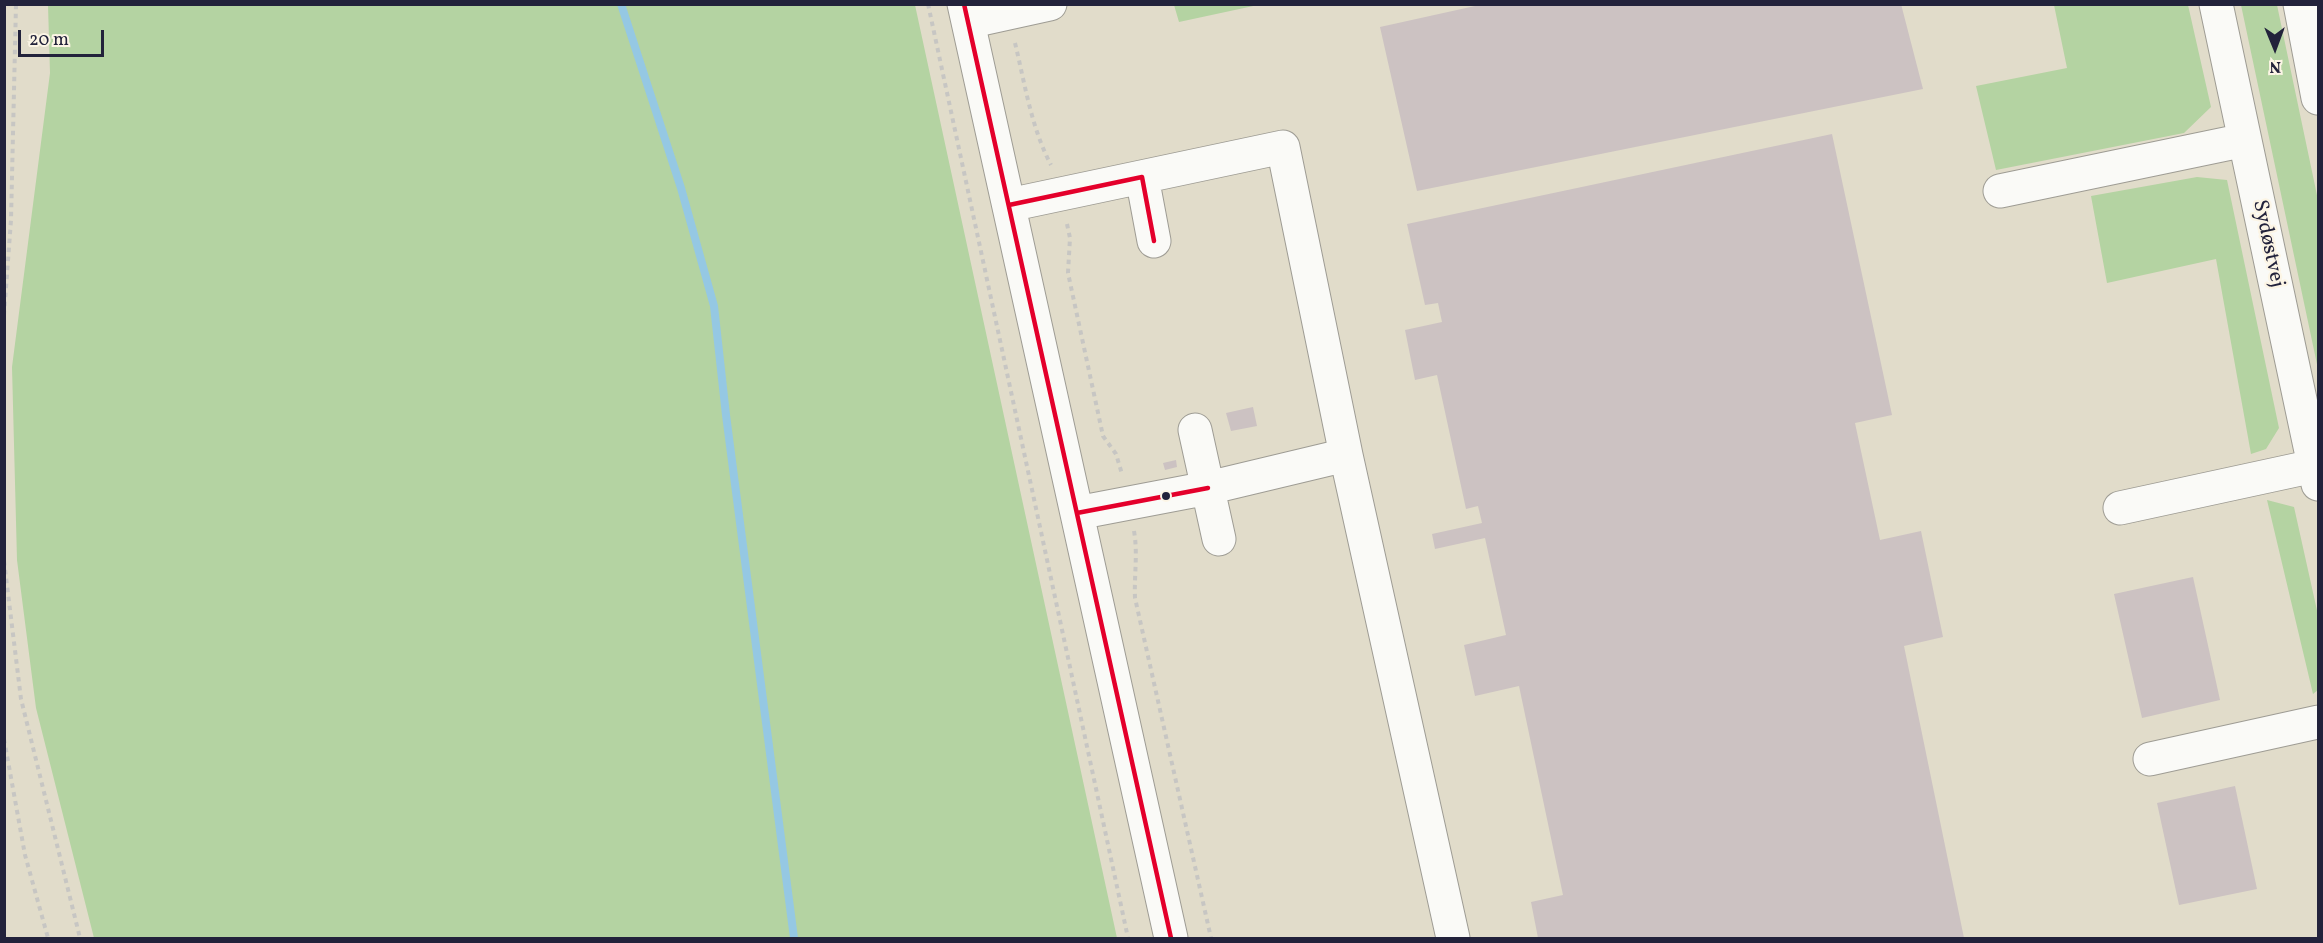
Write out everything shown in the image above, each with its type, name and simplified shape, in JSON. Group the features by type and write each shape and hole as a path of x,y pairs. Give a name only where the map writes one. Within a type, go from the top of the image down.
{"street":[{"path":"1050,4 1009,14 966,13 1171,939"},
{"name":"Sydøstvej","path":"2216,4 2316,465"},
{"path":"2300,4 2319,98"},
{"path":"2000,191 2245,140"},
{"path":"1009,205 1282,147 1346,455 1454,939"},
{"path":"1142,177 1154,241"},
{"path":"1195,430 1219,539"},
{"path":"1077,513 1208,488 1346,455"},
{"path":"2120,508 2316,465"},
{"path":"2150,759 2319,723"}],"path":[{"path":"4,315 11,220 16,4"},
{"path":"928,4 1128,939"},
{"path":"1009,14 1030,108 1041,146 1054,171 1070,238 1068,273 1103,436 1116,454 1129,504 1137,549 1134,577 1135,598 1211,939"},
{"path":"4,561 21,699 80,939"},
{"path":"4,739 25,855 48,939"}],"green space":[{"path":"1174,4 1258,5 1179,22"},
{"path":"48,5 915,5 1117,938 94,938 36,708 17,560 12,367 50,73"},
{"path":"2054,5 2188,5 2211,107 2184,133 1996,170 1976,86 2067,68"},
{"path":"2241,5 2277,5 2318,200 2318,369"},
{"path":"2197,177 2227,180 2279,428 2266,449 2251,454 2216,259 2107,283 2091,196"},
{"path":"2267,500 2294,507 2318,615 2318,690 2313,694"}],"building":[{"path":"1484,4 1901,4 1923,89 1417,191 1380,27"},
{"path":"1832,134 1892,415 1855,423 1880,540 1921,531 1943,637 1904,646 1964,938 1538,938 1531,902 1563,895 1519,686 1475,696 1464,645 1506,635 1485,538 1435,549 1432,534 1482,523 1478,506 1466,509 1437,375 1415,380 1405,330 1442,322 1438,303 1425,305 1407,224"},
{"path":"1253,407 1257,426 1231,431 1226,413"},
{"path":"1176,460 1177,467 1165,470 1163,463"},
{"path":"2193,577 2220,700 2142,718 2114,594"},
{"path":"2235,786 2257,889 2179,905 2157,803"}],"waterway":[{"path":"621,4 681,188 714,306 794,938"}],"transit line":[{"path":"964,4 1171,938"},
{"path":"1142,177 1154,241"},
{"path":"1009,205 1142,177"},
{"path":"1077,513 1208,488"}]}
